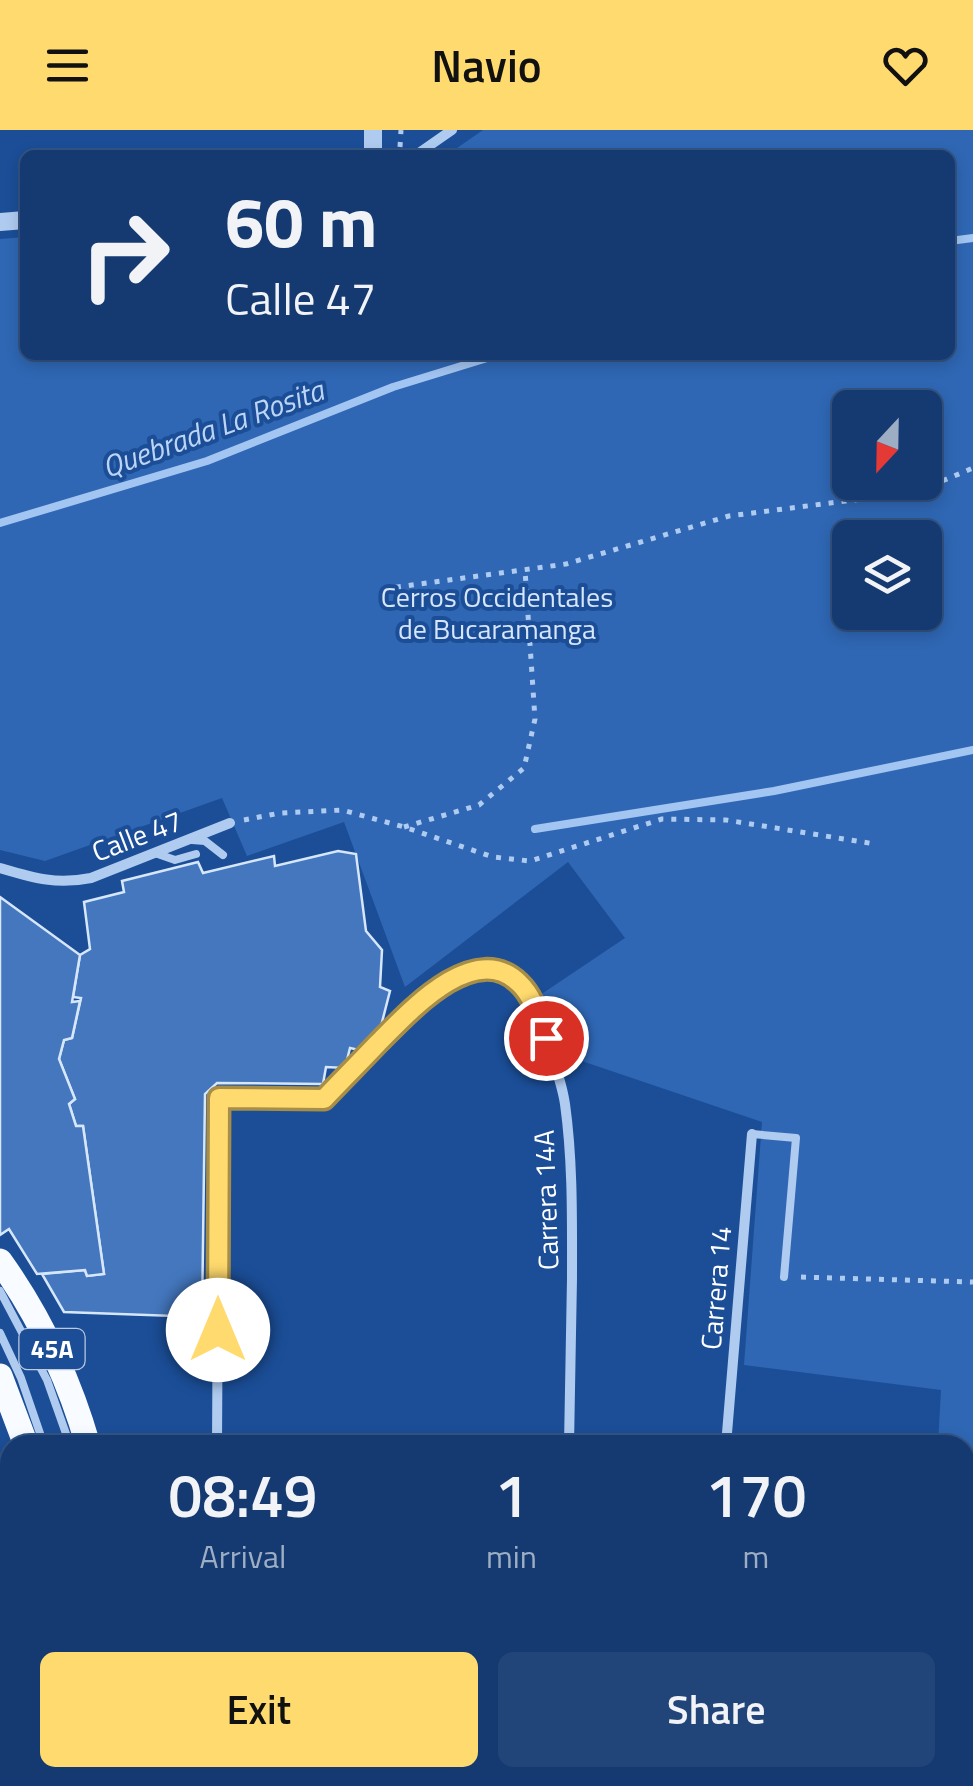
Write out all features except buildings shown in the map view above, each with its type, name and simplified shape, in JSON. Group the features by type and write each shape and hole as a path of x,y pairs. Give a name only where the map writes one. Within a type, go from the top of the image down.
{"main road":[{"name":"45A","path":"0,1260 43,1329 85,1435"},
{"name":"45A","path":"0,1376 22,1435"}],"street":[{"path":"423,150 452,130"},
{"name":"Calle 47","path":"0,868 46,881 92,878 230,823"},
{"name":"Carrera 14A","path":"217,1435 219,1098 324,1099 419,1001 465,973 486,969 518,981 534,1004 565,1101 572,1195 570,1435"},
{"name":"Carrera 14","path":"727,1435 752,1134"}],"lane":[{"path":"190,839 205,841 223,855"},
{"path":"155,853 174,860 196,854"},
{"path":"752,1134 796,1138 784,1277"},
{"path":"0,1291 47,1380 66,1435"},
{"path":"0,1333 22,1378 41,1435"}],"path":[{"path":"383,589 566,564 729,516 916,492 973,468"},
{"path":"404,827 479,805 524,768 534,719 525,570"},
{"path":"230,823 280,813 342,810 493,857 530,861 662,819 726,820 875,844"},
{"path":"784,1277 973,1282"}],"green space":[{"name":"Cerros Occidentales de Bucaramanga","path":"483,130 973,130 973,1435 939,1435 941,1390 744,1365 762,1122 567,1056 540,995 625,938 568,862 405,987 344,822 247,856 222,798 45,861 0,850 0,239 20,237 20,360 955,360 955,150 454,150"}],"waterway":[{"name":"Quebrada La Rosita","path":"955,240 973,238"},
{"name":"Quebrada La Rosita","path":"0,523 207,461 393,387 481,360"},
{"path":"535,829 774,791 973,750"}],"route":[{"path":"218,1330 219,1098 324,1099 419,1001 465,973 486,969 518,981 534,1004 546,1038"}]}
